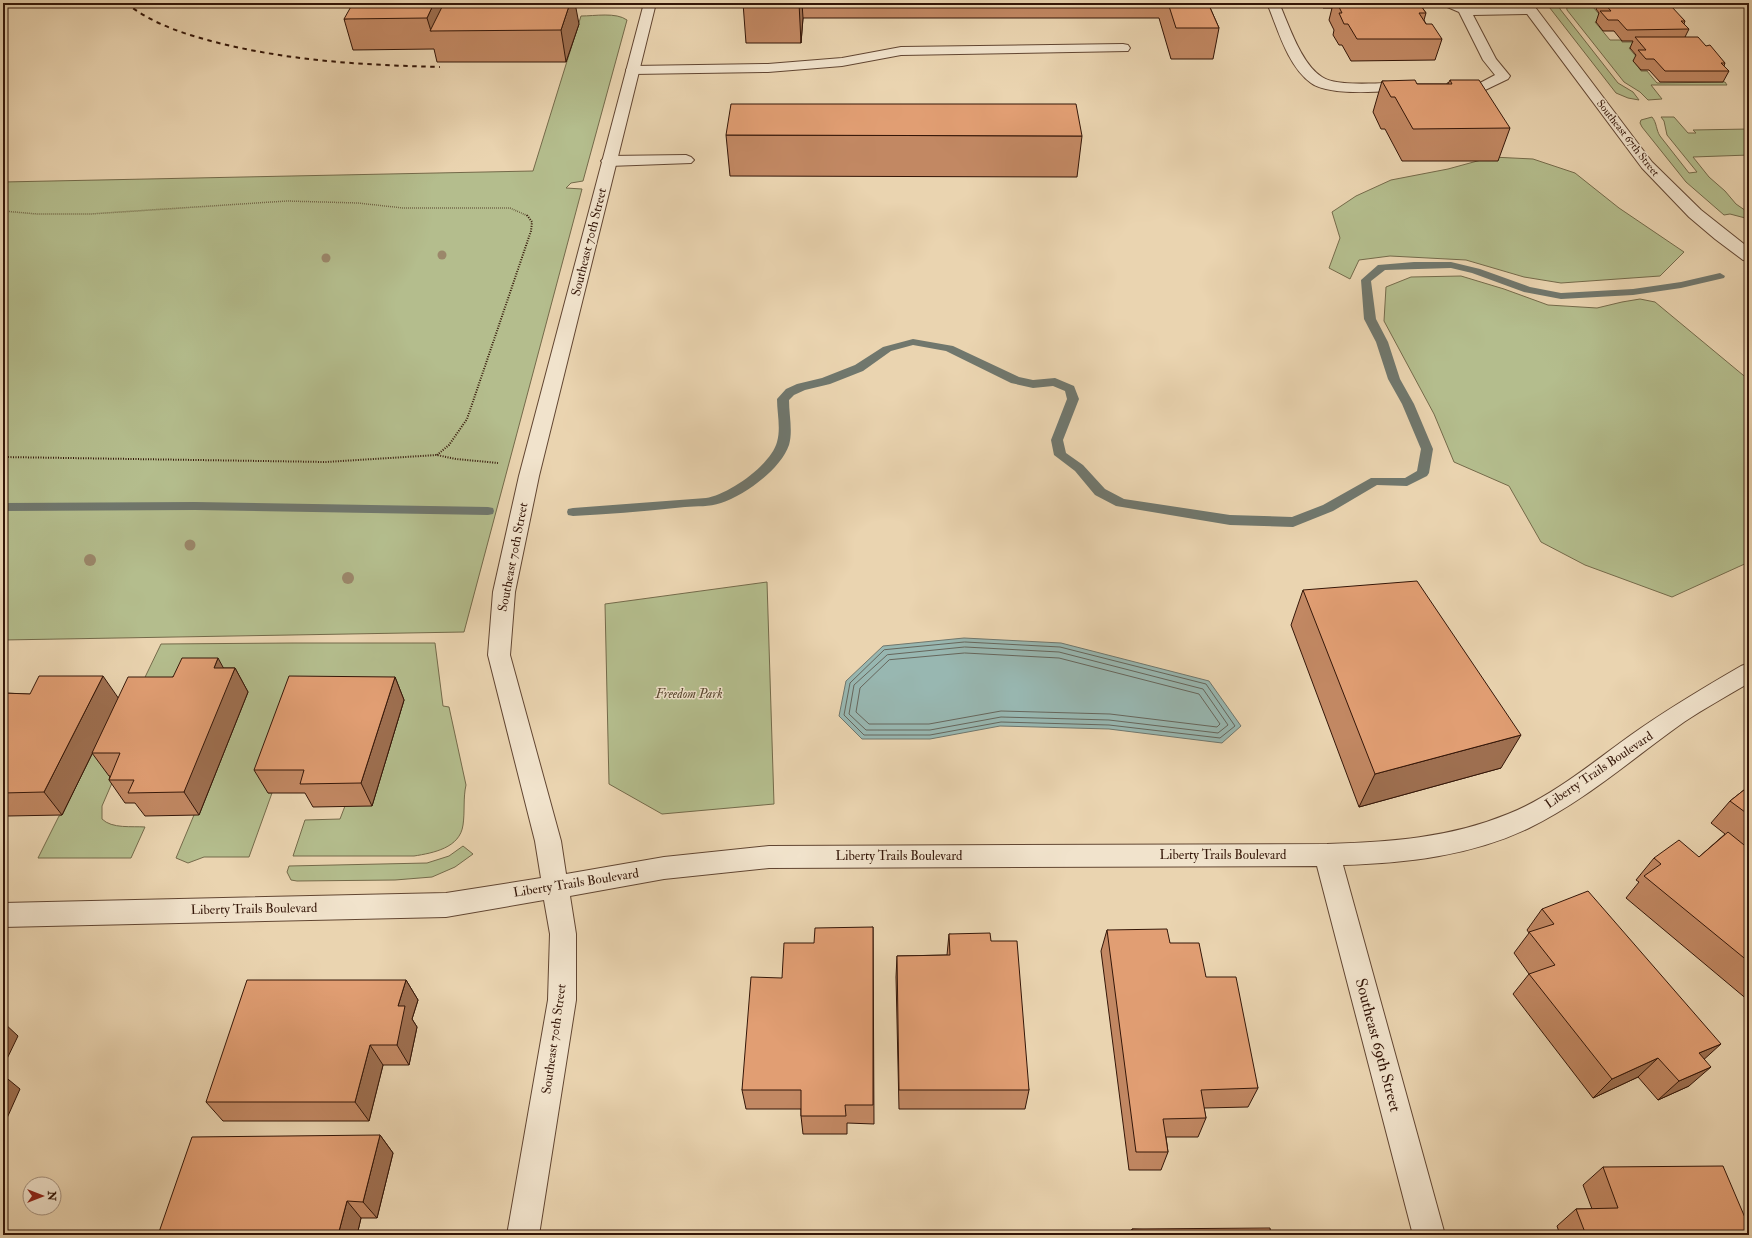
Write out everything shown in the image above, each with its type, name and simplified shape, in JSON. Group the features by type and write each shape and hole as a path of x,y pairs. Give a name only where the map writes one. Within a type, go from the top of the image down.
{"street":[{"name":"Southeast 70th Street","path":"523,1235 562,1000 563,934 548,841 499,655 504,592 532,463 650,3"},
{"path":"1273,3 1301,63 1317,82 1337,87 1424,86"},
{"path":"1450,3 1464,10 1478,12 1528,6"},
{"name":"Southeast 67th Street","path":"1528,6 1647,165 1668,190 1710,227 1749,256"},
{"path":"1439,86 1483,87 1503,76 1490,60 1464,10"},
{"path":"633,70 768,68 842,62 901,51 1123,48"},
{"path":"609,161 686,160"},
{"name":"Liberty Trails Boulevard","path":"3,915 446,905 664,868 770,857 1327,855 1381,853 1421,849 1482,835 1519,821 1560,799 1677,715 1749,672"},
{"name":"Southeast 69th Street","path":"1327,855 1428,1235"}],"path":[{"path":"3,211 37,214 90,214 294,201 358,203 403,208 510,208 527,214 532,222 531,231 467,419 449,445 437,455"},
{"path":"3,457 326,462 437,455 456,459 502,464 532,463"}],"green space":[{"path":"1546,3 1559,3 1560,9 1618,83 1633,92 1639,100 1628,98 1616,93"},
{"path":"1566,3 1581,3 1585,7 1593,7 1605,21 1595,22 1610,40 1621,40 1622,42 1688,42 1693,47 1629,48 1639,60 1633,60 1641,71 1647,71 1657,83 1725,82 1727,85 1651,85 1662,99 1648,100 1640,92 1624,82 1567,10"},
{"path":"611,15 627,20 583,181 571,183 566,188 582,189 464,632 3,640 3,182 533,171 581,16"},
{"path":"1652,117 1660,136 1689,173 1697,172 1667,135 1664,121 1661,117 1674,117 1688,133 1696,133 1693,130 1749,129 1749,155 1693,157 1709,177 1725,191 1736,204 1749,213 1749,219 1730,214 1724,215 1686,182 1642,127 1640,123 1641,120"},
{"path":"1492,157 1533,159 1575,173 1619,208 1684,252 1660,276 1561,283 1524,277 1466,260 1390,256 1359,260 1350,279 1329,268 1340,238 1332,212 1356,196 1391,180 1448,169"},
{"path":"1461,276 1504,289 1548,305 1597,308 1640,299 1655,302 1749,380 1749,562 1672,597 1585,565 1541,542 1509,486 1454,462 1434,414 1384,321 1386,287 1411,277"},
{"name":"Freedom Park","path":"767,582 774,804 662,814 609,784 605,604"},
{"path":"435,643 443,706 449,707 466,785 463,825 461,833 457,839 451,844 437,851 414,856 293,856 305,820 340,819 345,806 372,805 404,700 268,793 272,793 249,857 204,857 188,863 176,858 194,815 115,776 102,806 102,819 117,826 145,827 131,858 38,858 59,816 62,815 104,727 122,725 161,644"},
{"path":"463,846 473,854 455,867 432,877 395,880 297,881 291,880 287,872 289,866 427,863 449,856"}],"water":[{"path":"964,638 1061,643 1209,681 1241,726 1222,743 1109,729 1000,726 930,739 862,739 839,716 846,681 883,646"}],"building":[{"path":"353,3 434,3 427,18 344,19"},
{"path":"444,3 570,3 561,30 430,31"},
{"path":"799,3 799,4 743,4"},
{"path":"1168,3 1208,3 1219,28 1176,28"},
{"path":"1337,3 1419,3 1426,13 1419,13 1426,24 1432,24 1442,39 1357,39 1348,24 1344,24 1339,13 1342,13"},
{"path":"1604,3 1665,3 1667,6 1671,6 1685,21 1681,21 1689,29 1627,30 1618,20 1608,20 1600,11 1611,11"},
{"path":"1635,37 1698,37 1706,46 1710,45 1725,63 1721,63 1729,71 1665,71 1654,59 1646,59 1638,50 1646,50"},
{"path":"1415,80 1417,84 1452,84 1450,80 1479,80 1510,128 1413,129 1395,97 1391,97 1382,81"},
{"path":"731,104 1076,104 1082,136 726,135"},
{"path":"1417,581 1521,735 1375,774 1303,590"},
{"path":"182,658 218,658 214,668 235,668 184,792 128,793 134,780 109,780 120,753 92,753 128,677 173,677"},
{"path":"39,676 103,676 44,792 3,793 3,693 30,694"},
{"path":"289,676 395,677 361,783 300,784 304,770 254,770"},
{"path":"1749,786 1749,815 1730,801"},
{"path":"1728,832 1749,849 1749,962 1644,876 1661,864 1654,858 1679,840 1699,857"},
{"path":"1588,891 1721,1044 1699,1053 1711,1067 1679,1081 1658,1058 1612,1079 1529,974 1555,965 1529,932 1554,924 1542,909"},
{"path":"873,927 873,1105 845,1105 846,1116 801,1116 801,1090 742,1090 751,977 782,978 784,943 814,943 815,928"},
{"path":"1167,929 1170,943 1199,943 1206,977 1236,977 1258,1088 1201,1090 1206,1118 1163,1119 1168,1152 1136,1152 1107,930"},
{"path":"990,933 991,941 1017,941 1029,1090 899,1090 897,956 950,955 949,934"},
{"path":"247,980 406,980 398,1006 405,1006 397,1045 370,1045 355,1102 206,1102"},
{"path":"380,1135 363,1202 347,1201 338,1235 158,1235 192,1137"},
{"path":"1723,1166 1749,1227 1749,1235 1586,1235 1576,1209 1618,1208 1603,1167"},
{"path":"1270,1228 1271,1235 1133,1235 1132,1229"},
{"path":"703,1231 845,1231 844,1235 703,1235"}],"waterway":[{"path":"573,512 710,502 718,500 755,478 772,462 778,454 782,447 785,435 783,399 790,392 801,387 826,381 859,368 887,349 913,342 949,348 1015,380 1033,384 1055,382 1070,389 1073,399 1057,440 1060,455 1079,468 1100,492 1121,503 1230,520 1293,522 1328,508 1375,481 1407,482 1423,473 1427,449 1408,404 1394,379 1382,342 1370,319 1366,280 1382,267 1451,265 1476,271 1528,290 1561,296 1633,292 1681,285 1720,276"},
{"path":"3,507 195,506 488,511"}],"railway":[{"path":"126,3 156,22 178,31 240,48 325,61 440,67"}]}
